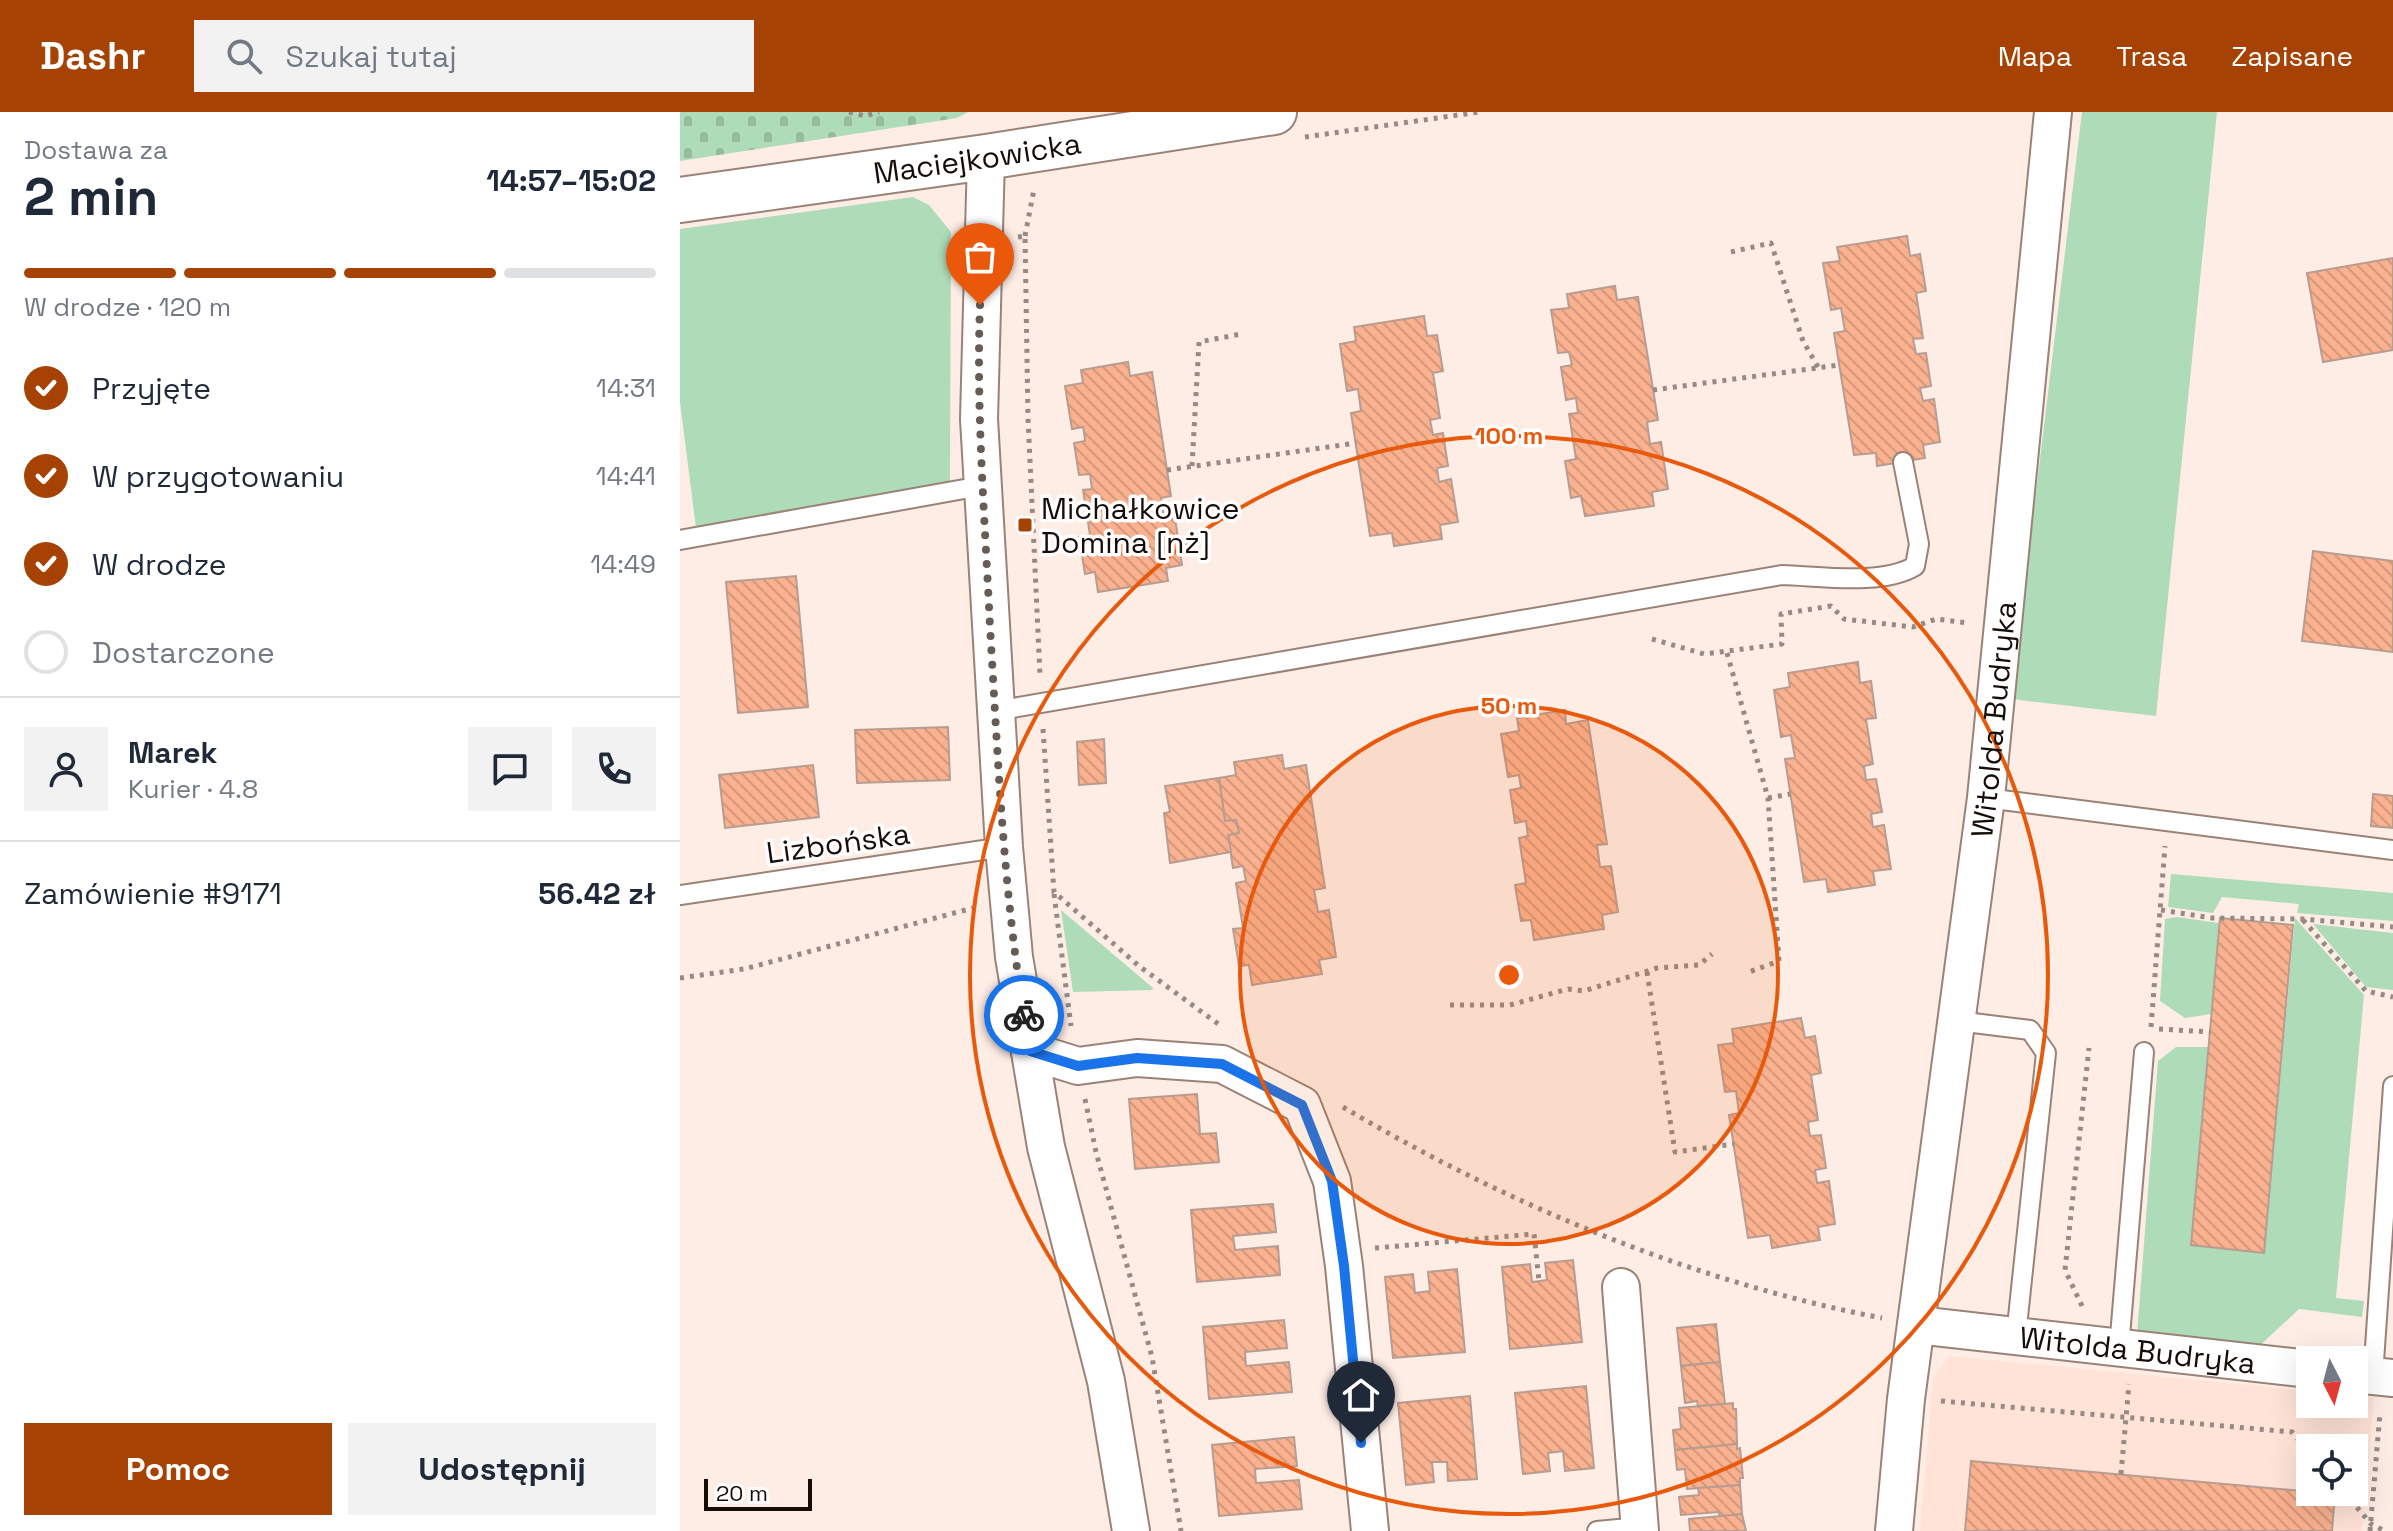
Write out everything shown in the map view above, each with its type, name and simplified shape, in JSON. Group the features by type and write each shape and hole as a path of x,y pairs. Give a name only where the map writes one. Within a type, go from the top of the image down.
{"street":[{"name":"Maciejkowicka","path":"680,200 1274,112"},
{"name":"Witolda Budryka","path":"1894,1531 1906,1399 1906,1323 1957,1021 1986,798 2053,112"},
{"path":"986,157 979,333 981,486 1014,957 1046,1147 1106,1381 1131,1531"},
{"path":"1030,1051 1078,1066 1137,1058 1222,1064 1302,1105 1332,1181 1370,1531"},
{"path":"1621,1287 1640,1529"},
{"name":"Witolda Budryka","path":"1906,1323 2016,1336 2124,1364 2296,1369"}],"lane":[{"path":"995,711 1782,575 1873,578 1902,574 1915,566 1919,544 1903,462"},
{"path":"680,540 981,486"},
{"path":"1986,798 2393,850"},
{"name":"Lizbońska","path":"680,895 1004,847"},
{"path":"1957,1021 2030,1030 2046,1053 2016,1336"},
{"path":"2124,1364 2144,1052"},
{"path":"2375,1383 2393,1086"},
{"path":"1597,1531 1640,1529"}],"path":[{"path":"849,112 865,116 879,112"},
{"path":"1009,237 1025,236 1028,418 1042,702 1054,892 1065,991 1096,1152 1152,1357 1181,1531"},
{"path":"1731,252 1771,243 1803,341 1818,367"},
{"path":"1192,467 1199,342 1241,334"},
{"path":"1653,390 1839,365"},
{"path":"1167,470 1356,443"},
{"path":"1652,639 1704,654 1782,644 1781,614 1831,606 1844,619 1913,627 1936,619 1968,623"},
{"path":"1727,653 1768,798 1779,961 1749,972"},
{"path":"1768,798 1790,794"},
{"path":"2144,1052 2154,1015 2167,821"},
{"path":"1054,892 1139,966 1224,1027"},
{"path":"680,978 744,969 1009,898"},
{"path":"2161,910 2212,918 2303,919 2393,927"},
{"path":"2303,919 2366,991 2393,997"},
{"path":"1450,1005 1510,1005 1568,989 1584,991 1657,968 1699,965 1712,954"},
{"path":"1647,972 1675,1152 1734,1144"},
{"path":"2150,1029 2210,1032"},
{"path":"2083,1308 2065,1270 2089,1048"},
{"path":"1338,1104 1412,1148 1521,1201 1628,1244 1731,1280 1827,1308 1906,1323"},
{"path":"1342,1251 1534,1234 1539,1281"},
{"path":"2121,1474 2126,1417 2124,1364"},
{"path":"2370,1527 2375,1383"},
{"path":"1928,1399 2292,1432 2296,1437"},
{"path":"2354,1506 2370,1527 2385,1531"}],"shaded area":[{"path":"1949,1356 2296,1390 2296,1418 2368,1418 2368,1396 2374,1397 2368,1464 2368,1434 2296,1434 2296,1506 2364,1506 2362,1531 1920,1531 1933,1379"}],"green space":[{"path":"680,112 968,112 957,118 680,161"},
{"path":"2082,112 2217,112 2156,716 2011,699"},
{"path":"913,197 929,205 951,232 950,484 696,528 680,402 680,229"},
{"path":"2171,874 2393,893 2393,921 2297,913 2299,904 2222,897 2213,913 2168,907"},
{"path":"1061,910 1153,988 1152,990 1073,992"},
{"path":"2177,917 2219,923 2211,1014 2185,1018 2160,1001 2165,919"},
{"path":"2295,918 2364,995 2336,1298 2364,1301 2362,1317 2299,1309 2254,1351 2137,1335 2158,1061 2176,1047 2208,1047 2191,1244 2264,1252"},
{"path":"2313,924 2393,933 2393,990 2366,987"}],"building":[{"path":"1907,236 1910,256 1920,254 1926,291 1916,293 1923,338 1913,339 1916,354 1926,353 1931,386 1920,388 1923,401 1934,399 1940,442 1923,445 1925,458 1877,466 1876,453 1854,455 1834,333 1845,331 1841,308 1831,310 1823,263 1840,261 1837,247"},
{"path":"2393,258 2393,350 2323,362 2307,273"},
{"path":"1615,286 1617,300 1638,297 1658,420 1647,422 1650,444 1661,442 1668,489 1652,492 1654,506 1585,516 1581,496 1571,498 1565,461 1576,459 1569,414 1578,413 1576,398 1566,400 1561,367 1572,365 1569,352 1558,353 1551,310 1569,308 1567,294"},
{"path":"1424,316 1427,336 1437,335 1443,371 1433,373 1440,418 1430,420 1433,435 1443,433 1448,466 1437,468 1439,482 1451,479 1458,522 1440,525 1442,539 1394,546 1392,533 1370,536 1351,413 1361,411 1358,389 1347,391 1340,344 1356,341 1354,327"},
{"path":"1128,362 1130,376 1152,372 1171,496 1161,498 1164,519 1175,518 1182,565 1166,568 1168,581 1098,592 1095,572 1085,574 1079,537 1090,535 1083,490 1092,489 1090,474 1079,475 1074,443 1085,441 1084,432 1083,427 1072,429 1065,386 1083,383 1081,370"},
{"path":"2313,551 2393,561 2393,652 2302,641"},
{"path":"796,576 808,707 738,713 726,582"},
{"path":"1858,662 1860,683 1871,681 1876,718 1866,719 1873,764 1864,766 1866,780 1876,779 1882,812 1871,814 1873,827 1884,825 1891,869 1873,871 1875,885 1828,892 1826,879 1804,882 1785,759 1795,758 1791,735 1781,737 1774,690 1790,687 1788,673"},
{"path":"1565,710 1566,724 1588,720 1607,844 1597,845 1600,867 1611,866 1618,912 1602,915 1604,929 1534,940 1531,920 1521,921 1515,885 1526,883 1519,838 1528,836 1526,821 1515,823 1510,790 1521,788 1519,775 1508,777 1501,734 1519,731 1517,718"},
{"path":"948,727 950,780 857,783 855,730"},
{"path":"1104,739 1106,783 1079,785 1077,742"},
{"path":"1282,755 1284,769 1306,765 1325,888 1314,890 1318,912 1329,910 1336,957 1319,960 1322,974 1252,985 1249,965 1239,966 1233,929 1243,928 1236,883 1246,881 1243,866 1233,868 1228,835 1239,833 1236,820 1225,821 1219,778 1236,775 1234,762"},
{"path":"813,765 819,817 725,828 719,775"},
{"path":"1219,778 1225,821 1236,820 1239,833 1228,835 1231,852 1170,863 1164,813 1170,812 1165,786"},
{"path":"2373,794 2393,796 2393,828 2371,826"},
{"path":"2220,918 2293,925 2264,1253 2191,1245"},
{"path":"1801,1018 1805,1038 1815,1036 1821,1073 1811,1075 1818,1120 1808,1122 1810,1136 1821,1135 1826,1168 1815,1170 1817,1183 1829,1181 1835,1224 1818,1227 1820,1240 1772,1248 1770,1235 1748,1238 1729,1115 1739,1113 1736,1091 1725,1092 1718,1045 1734,1043 1732,1029"},
{"path":"1197,1094 1200,1134 1216,1133 1219,1162 1135,1169 1129,1099"},
{"path":"1273,1204 1276,1232 1233,1236 1235,1250 1278,1246 1280,1275 1197,1282 1191,1210"},
{"path":"1573,1260 1582,1342 1510,1349 1502,1267 1530,1264 1532,1282 1547,1280 1545,1263"},
{"path":"1457,1269 1465,1352 1393,1358 1385,1277 1413,1274 1415,1293 1430,1291 1428,1272"},
{"path":"1284,1320 1287,1348 1245,1352 1246,1366 1289,1362 1292,1392 1209,1399 1203,1327"},
{"path":"1716,1324 1720,1362 1681,1366 1677,1328"},
{"path":"1720,1362 1725,1404 1698,1406 1697,1401 1685,1403 1681,1366"},
{"path":"1586,1386 1594,1468 1565,1471 1563,1451 1548,1453 1550,1471 1523,1474 1515,1393"},
{"path":"1470,1396 1477,1479 1448,1481 1447,1462 1432,1462 1434,1482 1406,1485 1398,1403"},
{"path":"1733,1403 1733,1409 1736,1409 1737,1444 1675,1450 1673,1430 1681,1429 1679,1408"},
{"path":"1294,1437 1297,1466 1255,1469 1256,1483 1299,1480 1302,1509 1219,1516 1212,1445"},
{"path":"1737,1444 1743,1478 1740,1478 1740,1485 1687,1489 1685,1469 1677,1470 1675,1450"},
{"path":"1971,1461 2296,1490 2296,1506 2334,1506 2332,1531 1965,1531"},
{"path":"1740,1485 1742,1514 1720,1517 1719,1512 1681,1515 1679,1497 1699,1495 1698,1488"},
{"path":"1742,1514 1746,1531 1690,1531 1689,1519"}],"way so far":[{"path":"980,305 981,486 1004,847 1014,957 1024,1015"}],"place":[{"name":"Michałkowice Domina [nż]","path":"1025,525"}],"route":[{"path":"1024,1015 1030,1051 1078,1066 1137,1058 1222,1064 1302,1105 1332,1181 1344,1266 1361,1443"}]}
